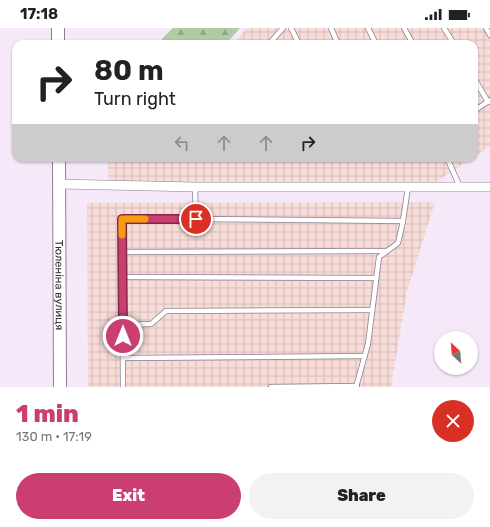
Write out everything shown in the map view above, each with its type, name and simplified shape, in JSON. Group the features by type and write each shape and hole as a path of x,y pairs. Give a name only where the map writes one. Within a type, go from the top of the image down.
{"street":[{"path":"58,28 58,40"},
{"name":"Тюленіна вулиця","path":"59,162 60,387"},
{"path":"59,184 195,187 490,187"}],"lane":[{"path":"273,40 284,28"},
{"path":"291,28 297,40"},
{"path":"331,28 336,40"},
{"path":"368,28 374,40"},
{"path":"404,28 411,40"},
{"path":"444,28 452,40"},
{"path":"486,28 490,35"},
{"path":"478,84 489,101 478,108"},
{"path":"448,162 460,187"},
{"path":"195,187 196,219"},
{"path":"271,387 356,387 368,344 379,257 398,243 404,221 408,187"},
{"path":"123,387 122,219 404,221"},
{"path":"122,252 387,251"},
{"path":"122,277 376,278"},
{"path":"122,325 151,324 166,311 372,310"},
{"path":"123,358 365,356"}],"shaded area":[{"path":"247,28 490,28 490,146 478,154 478,40 236,40"},
{"path":"108,162 466,162 436,182 109,183"},
{"path":"435,202 407,291 391,387 88,387 87,203"}],"green space":[{"path":"173,28 240,28 230,40 161,40"}],"slow traffic":[{"path":"122,235 122,219 145,219"}],"route":[{"path":"123,336 122,219 196,219"}]}
